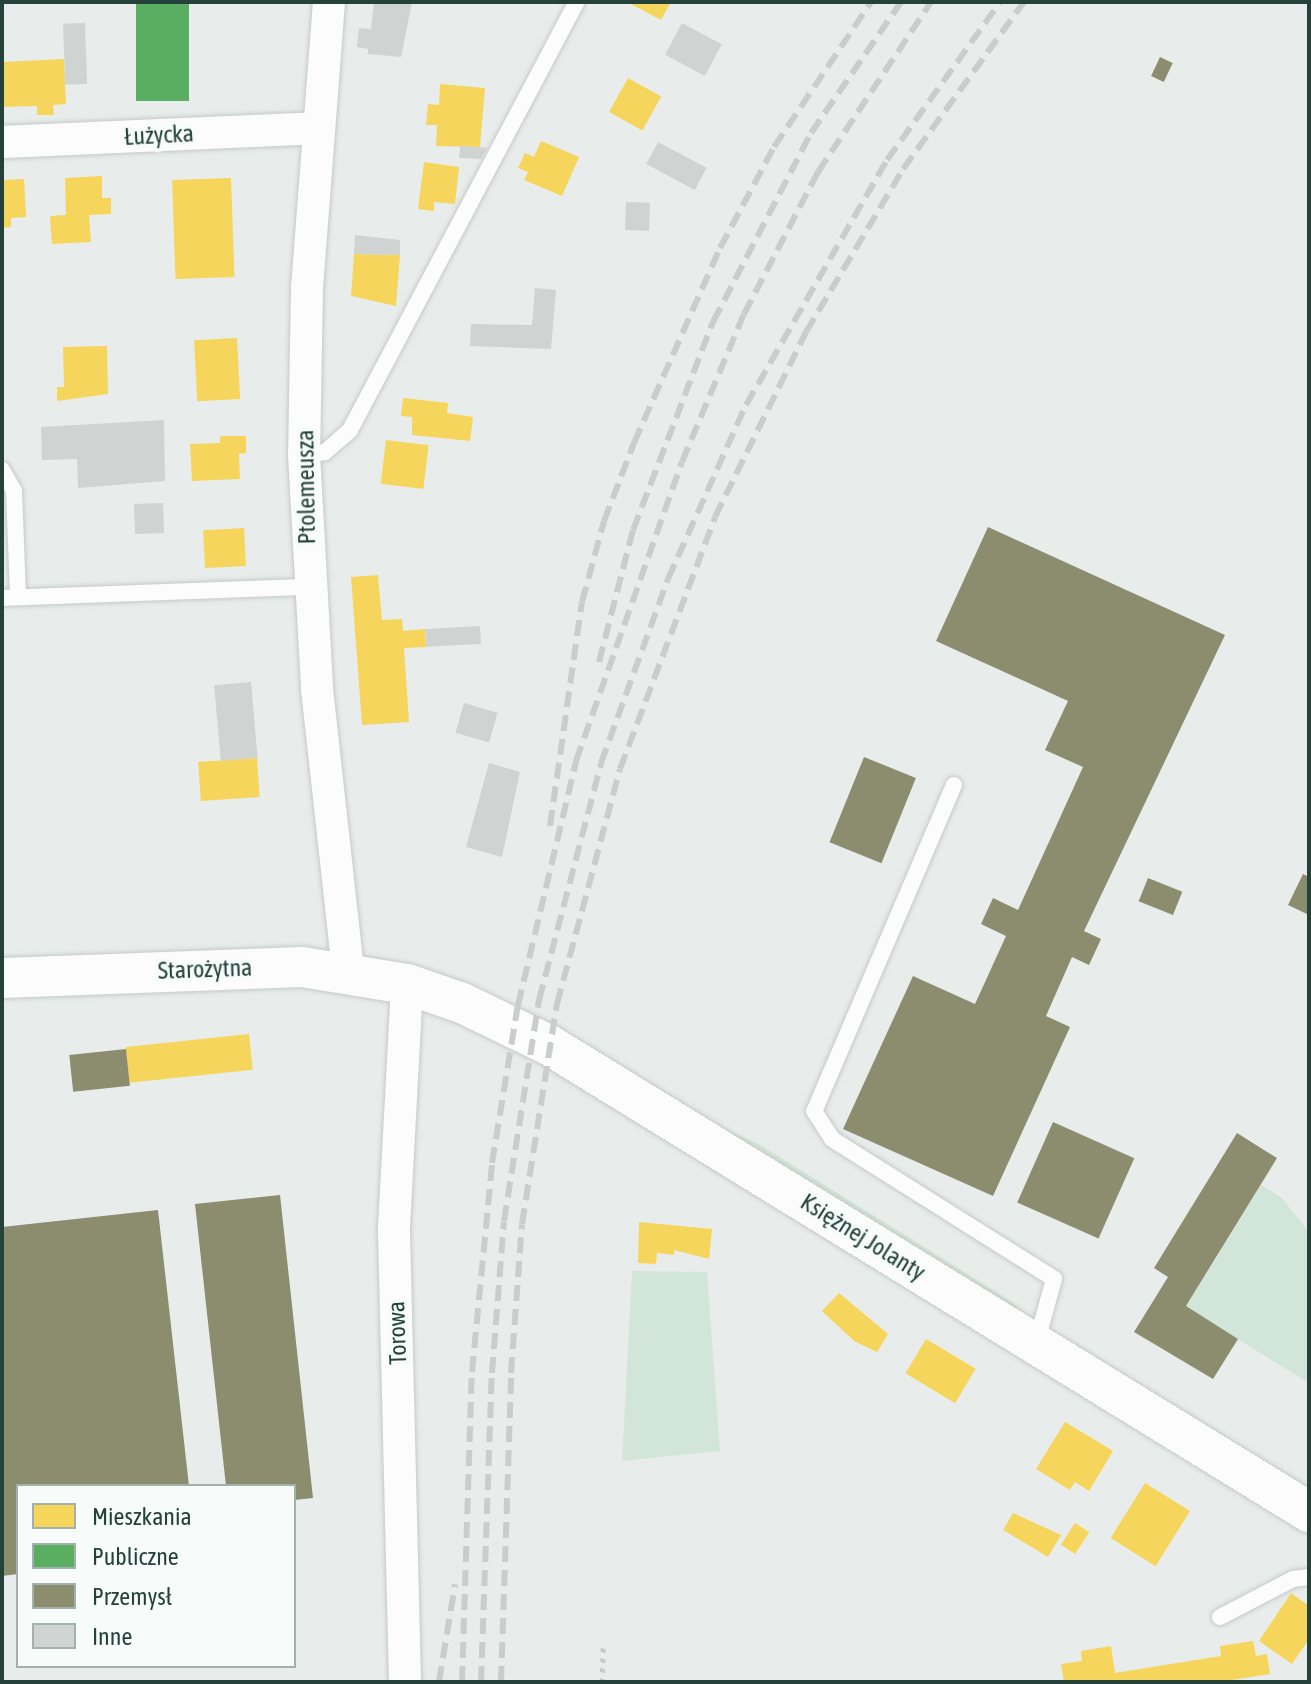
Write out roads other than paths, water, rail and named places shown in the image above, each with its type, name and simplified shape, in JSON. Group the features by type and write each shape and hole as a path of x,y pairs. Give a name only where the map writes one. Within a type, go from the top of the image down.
{"street":[{"name":"Ptolemeusza","path":"329,2 317,128 304,454 308,587 348,972"},
{"name":"Łużycka","path":"2,142 317,128"},
{"name":"Starożytna","path":"2,978 261,966 348,972 407,984"},
{"name":"Księżnej Jolanty","path":"407,984 462,1003 541,1040 1309,1512"},
{"name":"Torowa","path":"405,1682 394,1227 407,984"}],"lane":[{"path":"304,454 325,452 350,430 577,2"},
{"path":"2,470 14,491 10,597 308,587"},
{"path":"954,785 814,1111 832,1139 1054,1279 1036,1344"},
{"path":"1220,1617 1293,1579 1309,1577"}],"railway":[{"path":"550,826 582,602 604,521 634,443 720,248 774,147 871,2"},
{"path":"599,662 633,530 713,322 811,133 901,2"},
{"path":"462,1682 472,1372 492,1163 518,1005 576,761 682,462 744,314 818,172 931,2"},
{"path":"481,1682 492,1373 504,1221 539,1000 601,763 668,579 746,405 887,160 1000,2"},
{"path":"501,1682 511,1373 522,1224 557,1004 620,769 715,517 806,332 903,169 1024,2"},
{"path":"439,1682 455,1584"}]}
